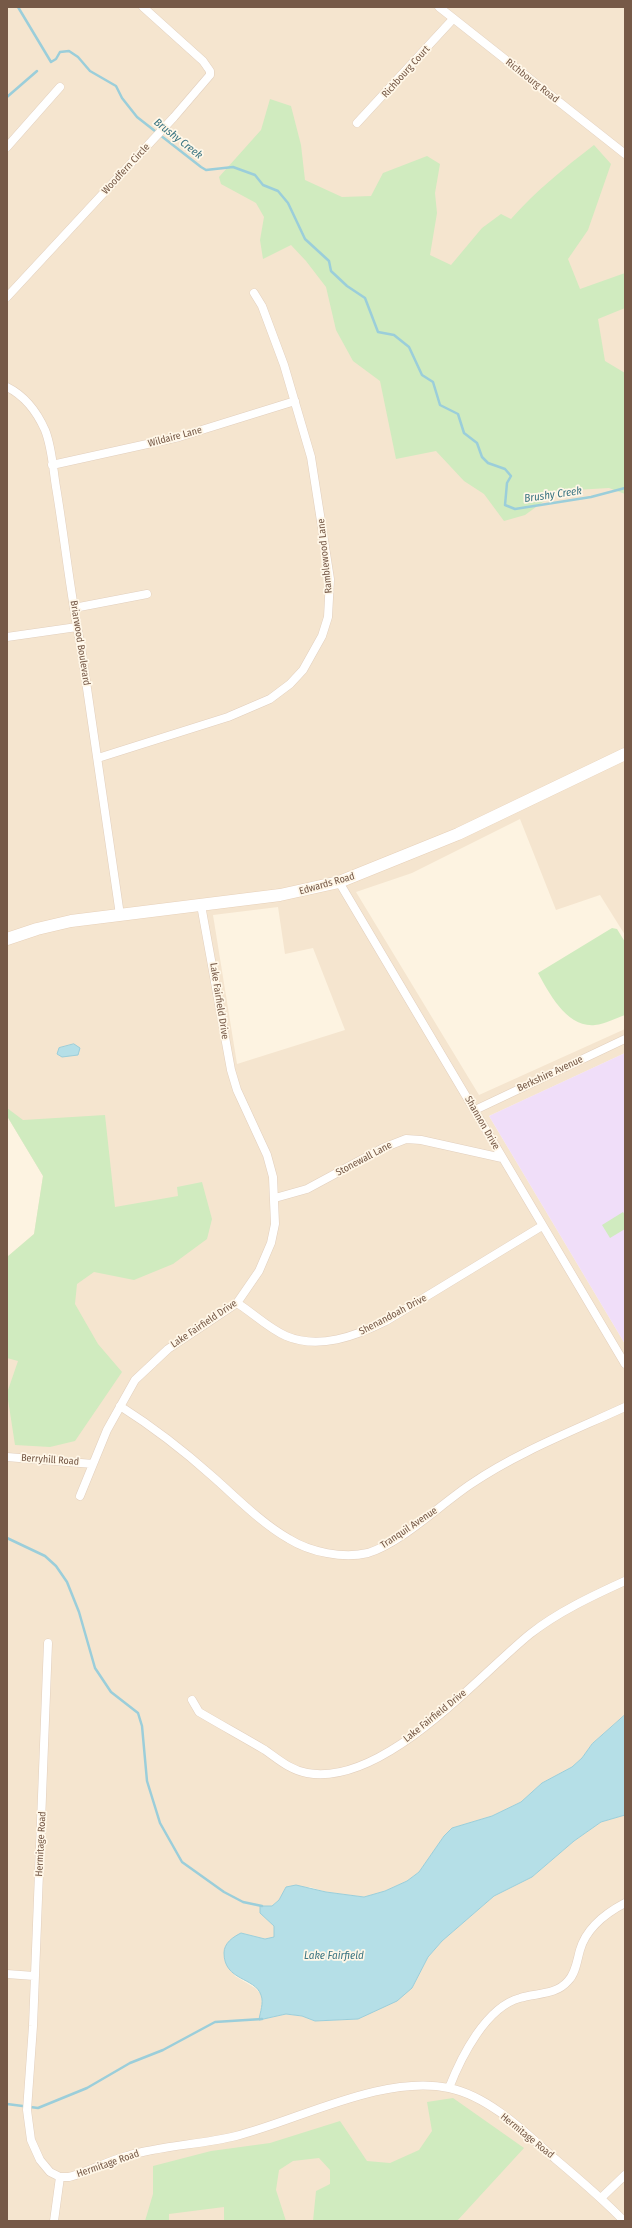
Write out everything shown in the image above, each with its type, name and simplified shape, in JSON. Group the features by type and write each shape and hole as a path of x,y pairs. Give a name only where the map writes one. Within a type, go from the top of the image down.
{"street":[{"name":"Woodfern Circle","path":"7,297 204,84 210,71 203,61 144,7"},
{"name":"Richbourg Road","path":"439,7 625,154"},
{"name":"Richbourg Court","path":"358,123 453,19"},
{"path":"7,147 60,87"},
{"name":"Ramblewood Lane","path":"98,758 228,717 265,702 290,684 306,666 318,645 328,616 330,579 311,457 271,327 262,306 254,293"},
{"name":"Briarwood Boulevard","path":"7,387 27,402 37,415 48,437 98,758 120,915"},
{"name":"Wildaire Lane","path":"52,465 179,437 295,401"},
{"path":"74,608 147,594"},
{"path":"7,637 77,627"},
{"name":"Edwards Road","path":"7,939 37,929 71,921 280,896 339,882 458,834 625,754"},
{"name":"Shannon Drive","path":"339,882 625,1364"},
{"name":"Lake Fairfield Drive","path":"80,1496 107,1430 135,1380 154,1360 181,1339 237,1303 259,1271 269,1249 275,1224 273,1178 267,1155 237,1090 231,1070 201,905"},
{"name":"Berkshire Avenue","path":"475,1110 625,1039"},
{"name":"Stonewall Lane","path":"275,1198 307,1190 383,1148 406,1139 421,1140 502,1158"},
{"name":"Shenandoah Drive","path":"237,1303 278,1332 293,1338 317,1342 348,1337 364,1332 386,1321 542,1226"},
{"name":"Tranquil Avenue","path":"120,1406 170,1441 249,1509 288,1538 316,1551 354,1554 368,1553 388,1543 471,1484 505,1464 625,1407"},
{"name":"Berryhill Road","path":"7,1456 93,1464"},
{"name":"Lake Fairfield Drive","path":"192,1700 199,1712 297,1771 317,1774 347,1769 374,1759 410,1739 450,1707 544,1624 592,1596 625,1582"},
{"name":"Hermitage Road","path":"48,1643 27,2106 35,2149 40,2160 50,2172 60,2178 81,2174 126,2156 154,2149 236,2136 372,2093 420,2085 449,2088 469,2094 511,2120 601,2198 624,2221"},
{"path":"449,2088 465,2053 492,2016 514,2000 553,1991 562,1987 571,1978 586,1937 602,1919 625,1903"},
{"path":"7,1974 34,1976"},
{"path":"601,2198 625,2175"},
{"path":"54,2221 60,2178"}],"shaded area":[{"path":"7,7 625,7 625,935 600,895 556,910 520,819 412,873 356,892 479,1095 625,1029 625,1053 489,1116 625,1344 625,1715 592,1744 582,1758 572,1767 542,1783 521,1802 492,1816 452,1828 444,1836 419,1872 407,1881 385,1891 364,1897 326,1892 310,1887 286,1887 279,1900 272,1906 260,1906 260,1913 274,1926 274,1938 265,1939 241,1933 224,1959 235,1976 255,1988 261,1994 262,2003 259,2020 286,2014 302,2016 315,2021 358,2019 412,1988 428,1957 442,1941 494,1896 532,1877 574,1841 601,1822 625,1815 625,2221 7,2221 7,1257 34,1234 43,1176 7,1116","holes":["278,907 285,954 313,948 345,1030 237,1064 213,915"]},
{"path":"625,1053 625,1344 489,1116"}],"green space":[{"path":"270,99 291,106 301,145 305,180 342,197 371,196 383,173 427,156 440,164 435,193 437,213 430,255 451,265 482,228 501,214 511,219 551,180 594,145 611,164 588,230 568,259 580,289 625,273 625,308 598,319 605,361 625,373 625,494 609,488 558,491 525,515 504,521 484,494 464,481 436,451 396,459 380,381 353,361 336,330 326,287 306,261 291,245 263,259 260,240 264,217 256,203 221,184 219,177 261,130"},
{"path":"612,928 617,929 625,942 625,1015 595,1025 576,1021 560,1008 538,973"},
{"path":"7,1108 23,1120 105,1115 115,1207 178,1196 177,1187 202,1182 212,1219 207,1239 173,1264 134,1280 94,1272 77,1284 75,1304 98,1344 122,1372 75,1441 50,1447 15,1445 7,1393 18,1361 7,1358 7,1257 34,1234 43,1176 7,1116"},
{"path":"623,1212 625,1215 625,1229 610,1238 602,1225"},
{"path":"453,2098 524,2148 457,2221 313,2221 316,2191 330,2184 330,2170 319,2158 293,2161 279,2170 276,2190 286,2221 224,2221 224,2207 169,2214 169,2221 145,2221 153,2194 153,2166 211,2151 270,2143 340,2121 367,2161 390,2163 419,2150 432,2131 427,2102"}],"water":[{"path":"74,1044 80,1048 78,1055 62,1057 57,1054 59,1048"},
{"name":"Lake Fairfield","path":"625,1715 625,1815 601,1822 574,1841 532,1877 494,1896 442,1941 428,1957 412,1988 397,2001 358,2019 315,2021 302,2016 286,2014 259,2020 262,2004 261,1995 258,1989 234,1974 229,1969 225,1962 224,1949 232,1938 241,1933 265,1939 274,1937 274,1926 260,1913 260,1906 272,1906 279,1900 286,1887 296,1885 326,1892 364,1897 385,1891 407,1881 419,1872 444,1836 452,1828 492,1816 521,1802 542,1783 572,1767 582,1758 592,1744"}],"waterway":[{"name":"Brushy Creek","path":"18,7 51,62 56,59 60,52 69,51 78,57 90,71 116,86 122,98 137,117 201,167 206,170 233,167 255,175 263,185 278,191 288,203 305,239 329,261 331,271 347,286 365,298 378,332 394,335 409,347 422,375 433,382 440,405 458,414 464,433 477,443 482,457 488,463 505,469 511,476 507,483 505,505 515,509 591,497 625,488"},
{"path":"7,97 37,71"},
{"path":"7,1538 45,1556 56,1566 67,1582 79,1612 95,1668 111,1692 138,1713 142,1726 147,1781 160,1823 182,1862 224,1892 243,1902 262,1906"},
{"path":"7,2104 38,2108 87,2088 130,2063 163,2050 215,2022 262,2019"}]}
